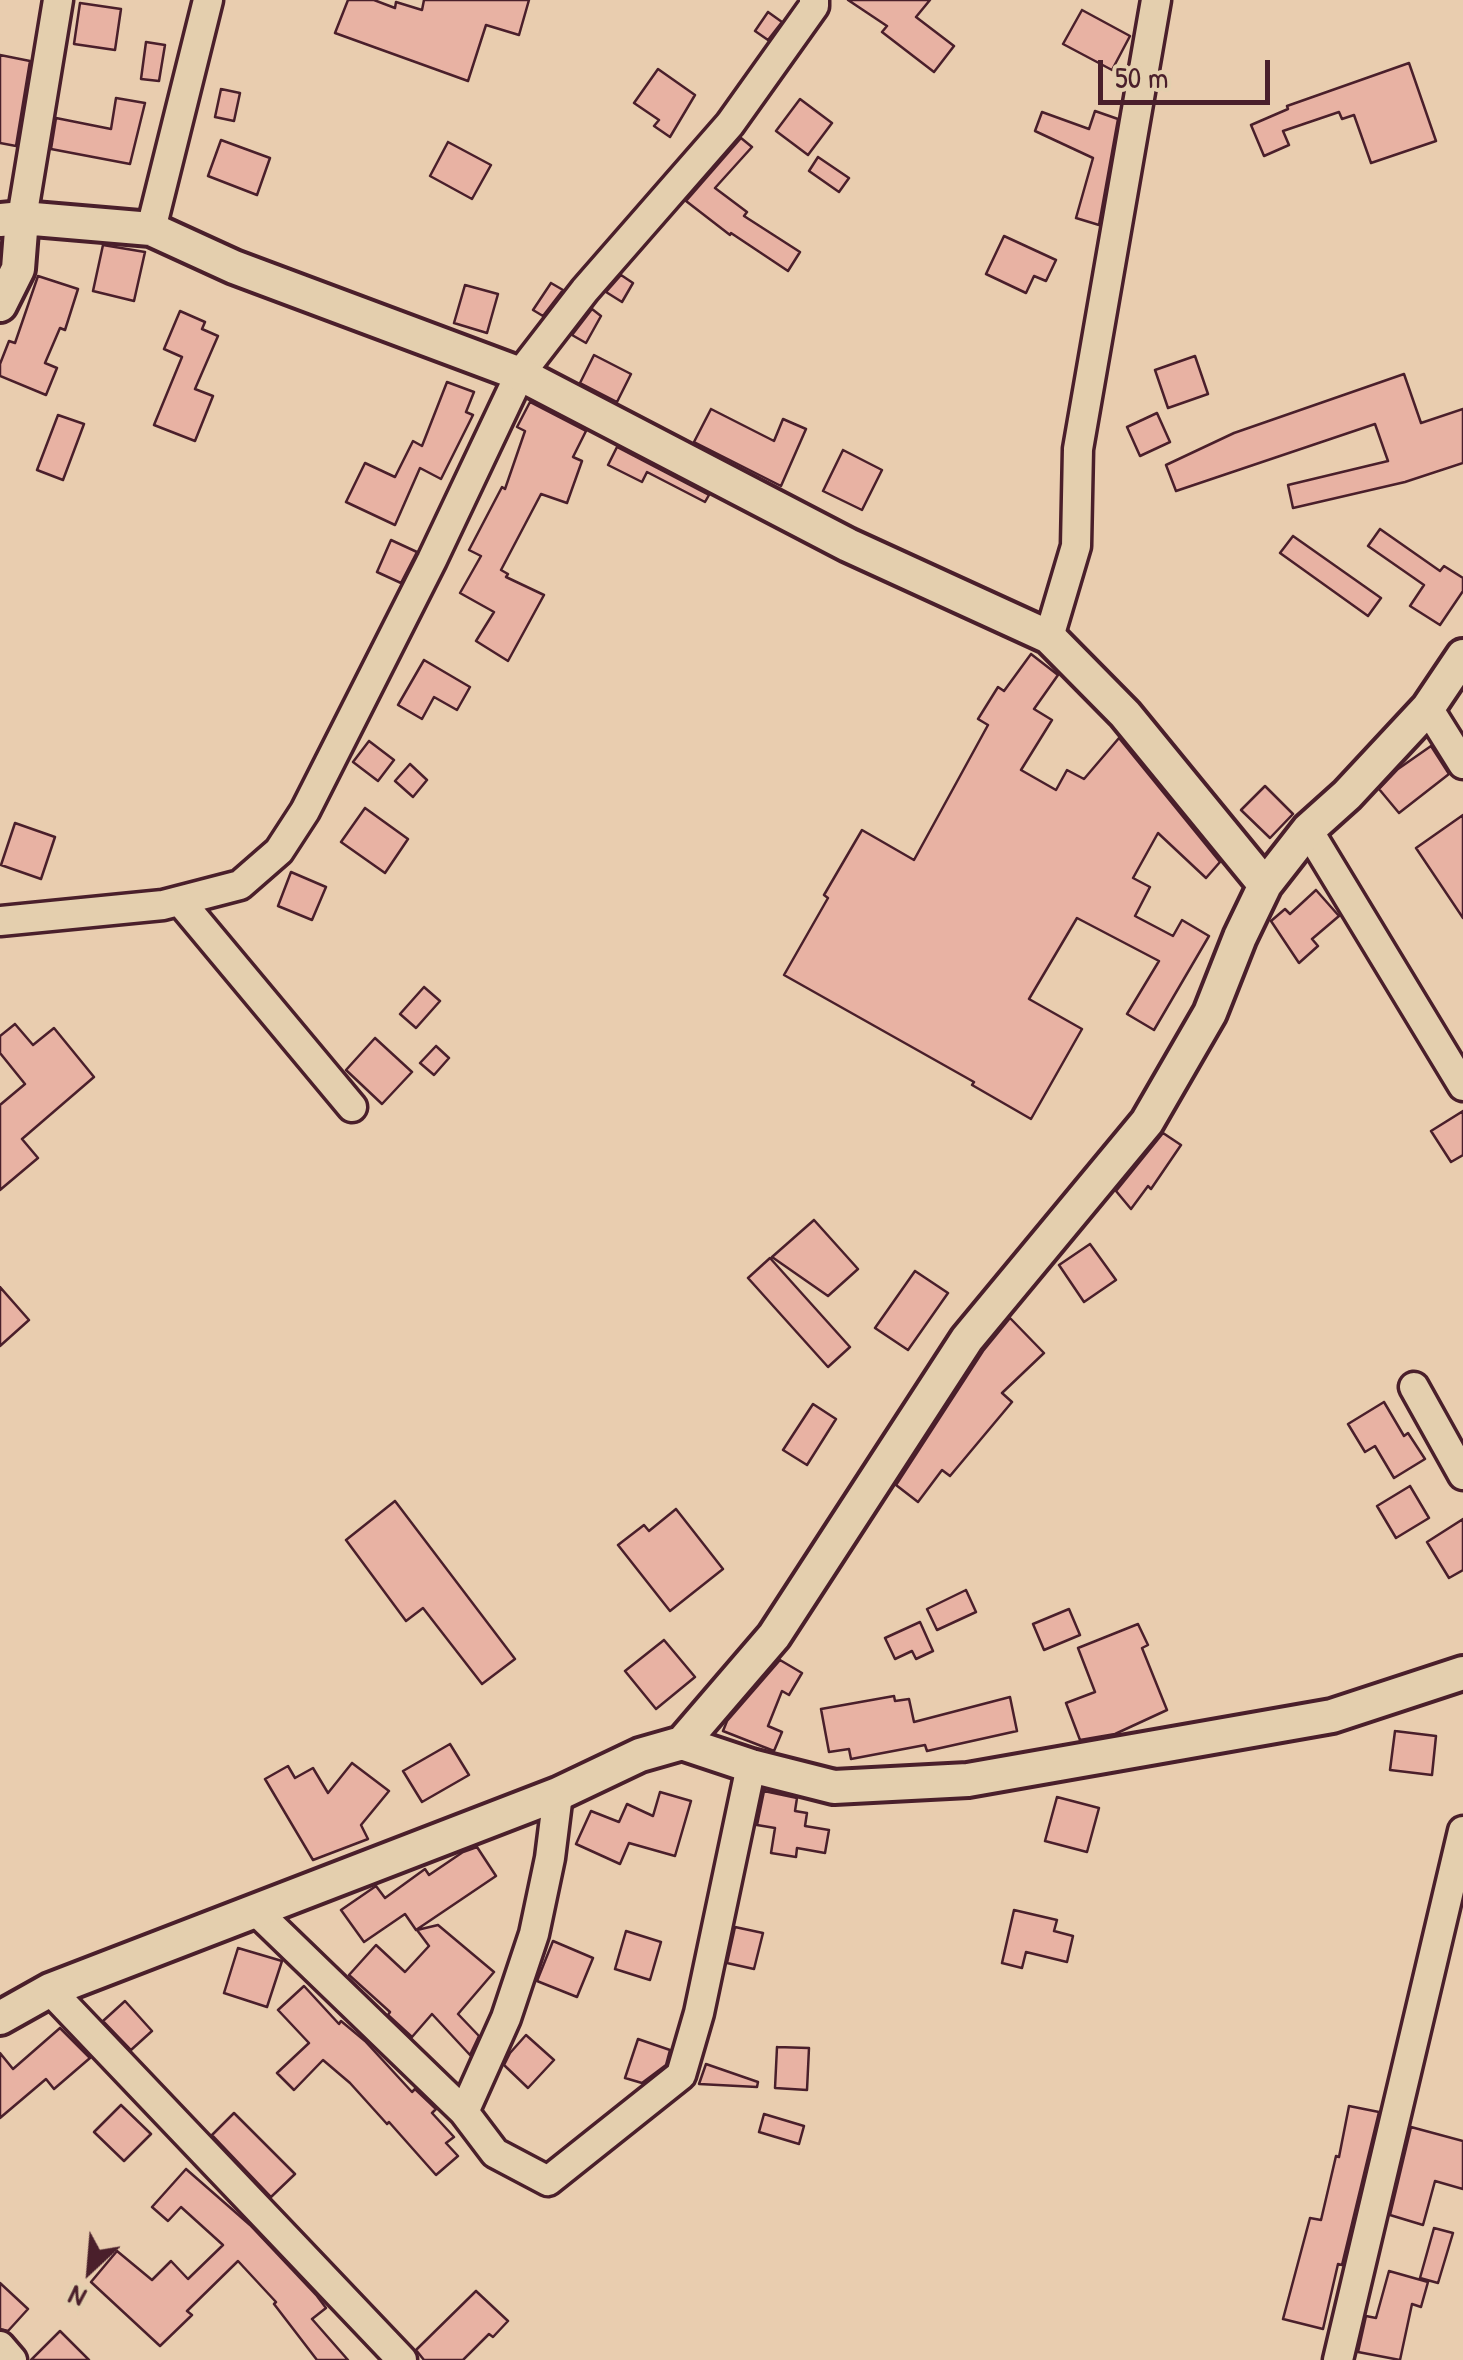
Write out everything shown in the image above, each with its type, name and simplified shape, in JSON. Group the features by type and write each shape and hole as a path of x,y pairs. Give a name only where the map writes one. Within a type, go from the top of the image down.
{"street":[{"path":"0,305 18,268 11,219 58,0"},
{"path":"151,229 208,0"},
{"path":"0,921 163,905 240,885 280,851 306,811 520,374 585,290 730,124 814,6 814,0"},
{"path":"1049,637 1076,546 1078,450 1156,0"},
{"path":"11,219 151,229 234,266 520,374 848,546 1049,637 1125,714 1265,885"},
{"path":"0,2018 50,1990 558,1794 640,1756 682,1743 774,1636 967,1339 1147,1122 1210,1014 1265,885 1308,830 1347,795 1428,708 1463,656"},
{"path":"1428,708 1463,764"},
{"path":"1308,830 1463,1086"},
{"path":"180,900 352,1107"},
{"path":"1414,1387 1463,1475"},
{"path":"682,1743 750,1766 834,1787 968,1780 1332,1716 1463,1674"},
{"path":"254,1910 464,2112 495,2153 548,2182 681,2075 699,2013 750,1766"},
{"path":"464,2112 506,2018 534,1934 558,1794"},
{"path":"1338,2360 1463,1831"},
{"path":"50,1990 402,2360"},
{"path":"0,2346 12,2360"}],"building":[{"path":"348,0 374,0 395,8 396,2 422,10 424,0 529,0 519,35 486,25 468,81 335,33"},
{"path":"848,0 930,0 916,17 954,46 934,72 882,32 887,26"},
{"path":"80,3 121,9 115,50 74,44"},
{"path":"1082,10 1130,36 1112,70 1063,44"},
{"path":"768,12 782,22 768,40 755,31"},
{"path":"146,42 165,45 159,81 141,79"},
{"path":"0,55 30,61 16,146 0,143"},
{"path":"1409,63 1436,141 1371,163 1354,115 1342,119 1339,112 1283,131 1289,145 1264,156 1251,125 1288,109 1287,106"},
{"path":"658,69 695,95 670,137 654,126 659,120 634,103"},
{"path":"221,89 240,93 234,121 215,117"},
{"path":"116,98 145,103 130,164 51,149 56,118 111,129"},
{"path":"800,99 832,123 808,155 776,131"},
{"path":"1095,111 1118,119 1099,225 1076,218 1093,158 1035,131 1042,112 1089,129"},
{"path":"741,138 752,147 715,188 747,212 744,216 800,252 788,271 730,235 686,201"},
{"path":"221,140 270,158 257,195 208,176"},
{"path":"448,142 491,165 472,199 430,176"},
{"path":"818,157 849,178 839,192 809,171"},
{"path":"1004,236 1056,260 1046,281 1034,276 1026,293 986,274"},
{"path":"103,245 145,252 134,301 93,291"},
{"path":"621,275 633,283 622,302 606,292"},
{"path":"38,276 78,289 65,330 60,328 45,363 57,368 46,395 0,376 0,364 9,341 15,343"},
{"path":"551,283 563,290 543,316 533,310"},
{"path":"465,285 498,294 487,333 454,323"},
{"path":"592,309 601,316 586,343 572,335"},
{"path":"180,311 205,322 202,329 218,336 195,389 213,396 195,441 154,425 182,357 164,349"},
{"path":"594,355 631,374 617,402 580,383"},
{"path":"1195,356 1208,394 1168,408 1155,370"},
{"path":"1404,374 1421,423 1463,409 1463,463 1405,482 1293,508 1288,485 1388,461 1375,424 1176,491 1166,465 1234,433"},
{"path":"447,382 474,392 466,412 473,415 441,479 420,468 395,525 346,502 365,463 395,477 413,441 422,446"},
{"path":"530,402 586,431 573,457 582,461 567,503 541,494 501,570 508,574 506,577 544,595 508,661 476,641 494,612 460,593 481,556 469,550 502,487 505,489 525,431 517,427"},
{"path":"711,409 774,441 783,419 806,429 781,486 694,442"},
{"path":"1157,413 1170,442 1140,456 1127,427"},
{"path":"58,415 84,424 63,480 37,470"},
{"path":"617,447 709,495 705,502 647,472 642,482 608,465"},
{"path":"843,450 882,470 862,510 823,491"},
{"path":"1380,529 1440,571 1444,566 1463,578 1463,591 1440,625 1410,606 1424,585 1368,546"},
{"path":"1293,536 1381,598 1368,616 1280,553"},
{"path":"391,540 417,552 401,583 377,572"},
{"path":"1031,654 1058,675 1034,709 1052,720 1021,770 1056,790 1067,770 1084,779 1119,738 1220,862 1206,878 1158,833 1133,878 1150,887 1135,916 1173,936 1182,920 1209,936 1154,1030 1127,1014 1159,961 1077,918 1029,999 1082,1029 1031,1119 972,1085 974,1082 784,975 862,830 914,860 988,725 978,719 998,687 1004,691"},
{"path":"424,660 470,687 457,710 434,697 422,719 398,705"},
{"path":"369,741 394,760 378,781 353,762"},
{"path":"1431,746 1449,774 1399,813 1379,789 1398,769"},
{"path":"410,764 427,780 413,797 395,781"},
{"path":"1265,786 1293,814 1270,838 1241,810"},
{"path":"365,808 408,839 385,873 341,842"},
{"path":"1463,815 1463,918 1416,848"},
{"path":"15,823 55,837 41,879 1,865"},
{"path":"291,872 326,887 312,920 278,906"},
{"path":"1316,890 1339,916 1312,939 1318,946 1299,963 1271,921 1285,909 1290,914"},
{"path":"424,987 440,1001 416,1028 400,1014"},
{"path":"15,1024 33,1045 54,1028 94,1077 22,1139 38,1158 0,1190 0,1105 25,1084 0,1053 0,1036"},
{"path":"375,1038 412,1072 382,1104 346,1070"},
{"path":"436,1046 449,1058 434,1075 420,1063"},
{"path":"1463,1111 1463,1155 1451,1162 1431,1131"},
{"path":"1163,1133 1181,1145 1151,1189 1148,1186 1131,1209 1116,1191"},
{"path":"814,1220 858,1269 828,1296 772,1257"},
{"path":"1090,1244 1116,1280 1084,1302 1059,1265"},
{"path":"770,1258 850,1347 828,1367 748,1278"},
{"path":"915,1271 948,1293 908,1350 875,1328"},
{"path":"0,1287 29,1320 0,1346"},
{"path":"1010,1318 1044,1353 1002,1393 1012,1402 950,1476 942,1470 918,1502 896,1485 983,1351"},
{"path":"1384,1402 1404,1436 1408,1433 1425,1459 1394,1478 1375,1446 1365,1452 1348,1424"},
{"path":"813,1404 836,1419 807,1465 783,1450"},
{"path":"1410,1486 1429,1518 1396,1538 1377,1506"},
{"path":"395,1501 515,1659 482,1684 423,1608 406,1621 346,1540"},
{"path":"676,1509 723,1569 670,1611 618,1545 644,1525 649,1531"},
{"path":"1463,1519 1463,1570 1449,1578 1427,1542"},
{"path":"966,1590 976,1612 937,1630 927,1609"},
{"path":"1069,1609 1080,1635 1044,1650 1033,1624"},
{"path":"920,1622 933,1651 916,1659 912,1651 895,1659 885,1638"},
{"path":"1138,1624 1148,1645 1142,1648 1167,1710 1115,1734 1080,1740 1066,1703 1095,1692 1078,1648"},
{"path":"664,1640 695,1677 656,1709 625,1671"},
{"path":"780,1660 802,1673 789,1695 782,1691 768,1726 782,1732 774,1751 723,1731 727,1721"},
{"path":"894,1696 895,1701 909,1699 914,1722 1010,1697 1017,1731 927,1751 925,1745 851,1759 849,1749 829,1752 821,1709"},
{"path":"1395,1731 1436,1736 1432,1775 1390,1770"},
{"path":"450,1744 469,1775 422,1802 403,1771"},
{"path":"352,1763 389,1791 361,1825 368,1839 313,1860 265,1779 288,1766 295,1778 313,1768 328,1793"},
{"path":"764,1791 797,1798 795,1811 807,1813 805,1826 829,1830 825,1853 797,1848 796,1857 771,1853 775,1828 757,1825"},
{"path":"660,1792 691,1801 675,1856 629,1843 620,1864 576,1844 591,1811 619,1822 627,1804 653,1816"},
{"path":"1057,1797 1099,1808 1087,1852 1045,1841"},
{"path":"477,1847 496,1876 416,1930 405,1914 364,1942 341,1910 376,1886 385,1898 425,1869 429,1875"},
{"path":"1014,1910 1057,1920 1054,1931 1073,1936 1067,1962 1026,1952 1022,1968 1002,1963"},
{"path":"438,1925 494,1972 458,2014 479,2036 470,2055 432,2014 412,2037 349,1975 376,1945 405,1972 429,1946 417,1930"},
{"path":"735,1927 763,1933 754,1969 727,1963"},
{"path":"626,1931 661,1942 650,1980 615,1969"},
{"path":"553,1941 593,1958 577,1997 537,1981"},
{"path":"238,1948 282,1961 267,2007 224,1993"},
{"path":"304,1986 339,2024 341,2021 365,2041 412,2092 415,2089 436,2109 432,2113 454,2137 446,2143 458,2156 436,2175 389,2122 323,2060 294,2090 277,2073 309,2043 278,2010"},
{"path":"125,2001 152,2031 131,2050 103,2021"},
{"path":"60,2028 90,2058 54,2089 46,2079 0,2118 0,2053 13,2069"},
{"path":"526,2035 554,2060 528,2088 504,2065"},
{"path":"638,2039 670,2050 666,2065 642,2083 625,2078"},
{"path":"777,2047 809,2048 807,2090 775,2088"},
{"path":"706,2064 758,2082 757,2087 699,2084"},
{"path":"121,2105 151,2134 124,2161 94,2132"},
{"path":"1349,2106 1379,2112 1323,2329 1283,2319 1310,2218 1321,2220"},
{"path":"234,2113 295,2174 271,2197 212,2135"},
{"path":"764,2114 804,2126 799,2144 759,2132"},
{"path":"1411,2127 1463,2141 1463,2189 1435,2181 1423,2225 1390,2215"},
{"path":"186,2169 250,2225 317,2296 326,2308 312,2319 348,2360 317,2360 276,2302 238,2261 187,2311 192,2315 160,2346 91,2282 117,2251 152,2280 171,2261 188,2279 223,2245 181,2207 168,2221 152,2207"},
{"path":"1434,2228 1453,2233 1438,2283 1420,2278"},
{"path":"1389,2271 1428,2282 1421,2307 1412,2304 1400,2360 1358,2352 1366,2316 1376,2318"},
{"path":"0,2283 28,2309 8,2331 0,2329"},
{"path":"476,2291 508,2321 463,2360 424,2360 416,2350"},
{"path":"60,2331 89,2360 31,2360"}]}
